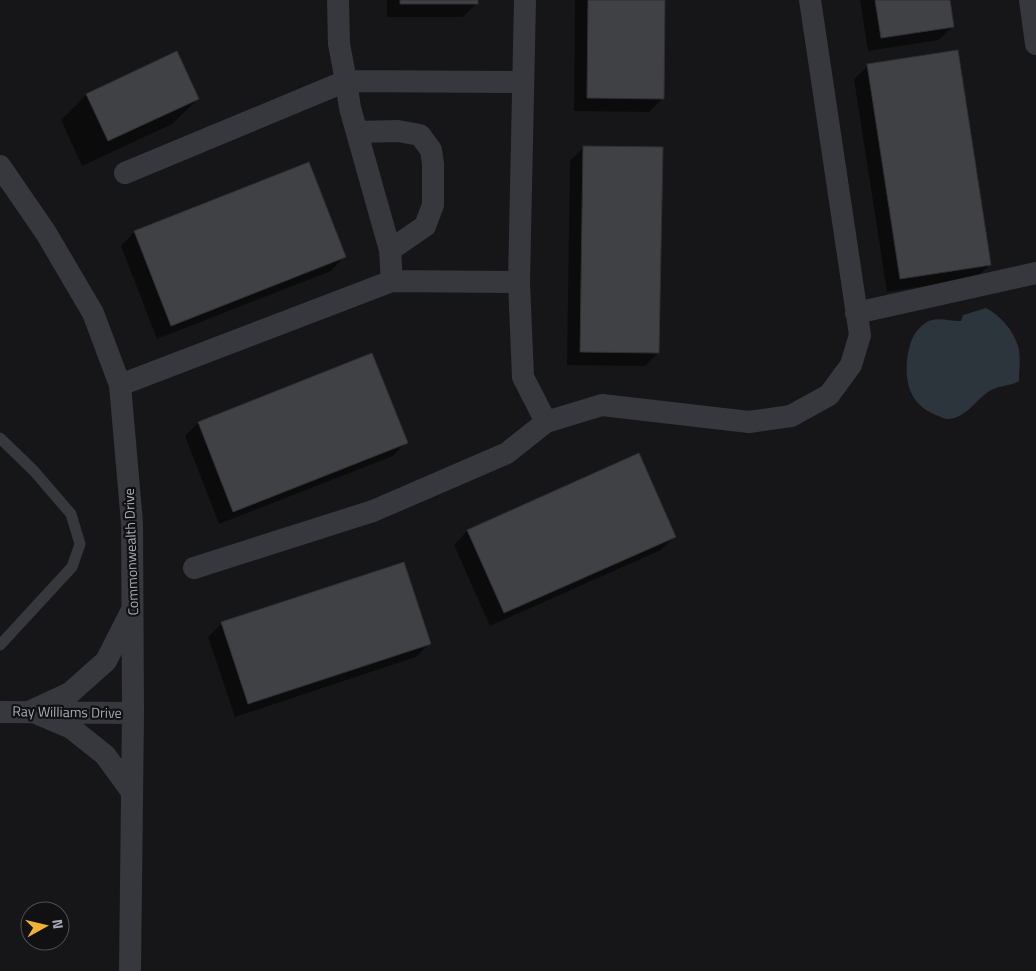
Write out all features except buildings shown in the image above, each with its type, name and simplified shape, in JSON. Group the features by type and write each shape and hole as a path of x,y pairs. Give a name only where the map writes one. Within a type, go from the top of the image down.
{"street":[{"path":"338,0 339,44 350,108 390,250 392,281"},
{"path":"525,0 519,282 523,377 546,422"},
{"path":"194,568 373,511 507,452 546,422 602,405 749,422 791,416 829,395 851,365 860,335 810,0"},
{"path":"1030,0 1036,44"},
{"path":"126,173 346,81 523,82"},
{"path":"357,132 398,131 420,135 431,150 433,205 426,226 390,250"},
{"name":"Commonwealth Drive","path":"0,166 46,233 93,313 120,385 132,523 133,713 130,971"},
{"path":"856,313 1036,274"},
{"path":"120,385 392,281 519,282"},
{"path":"30,711 70,693 106,660 133,610"},
{"path":"30,711 71,728 105,755 132,792"},
{"name":"Ray Williams Drive","path":"0,712 133,713"}],"lane":[{"path":"0,438 34,471 71,514 80,544 72,567 0,645"}],"shaded area":[{"path":"986,308 1005,324 1016,340 1019,354 1019,381 992,390 964,413 953,418 944,419 927,411 915,400 907,378 908,355 914,335 928,321 938,319 961,321 963,315"}]}
